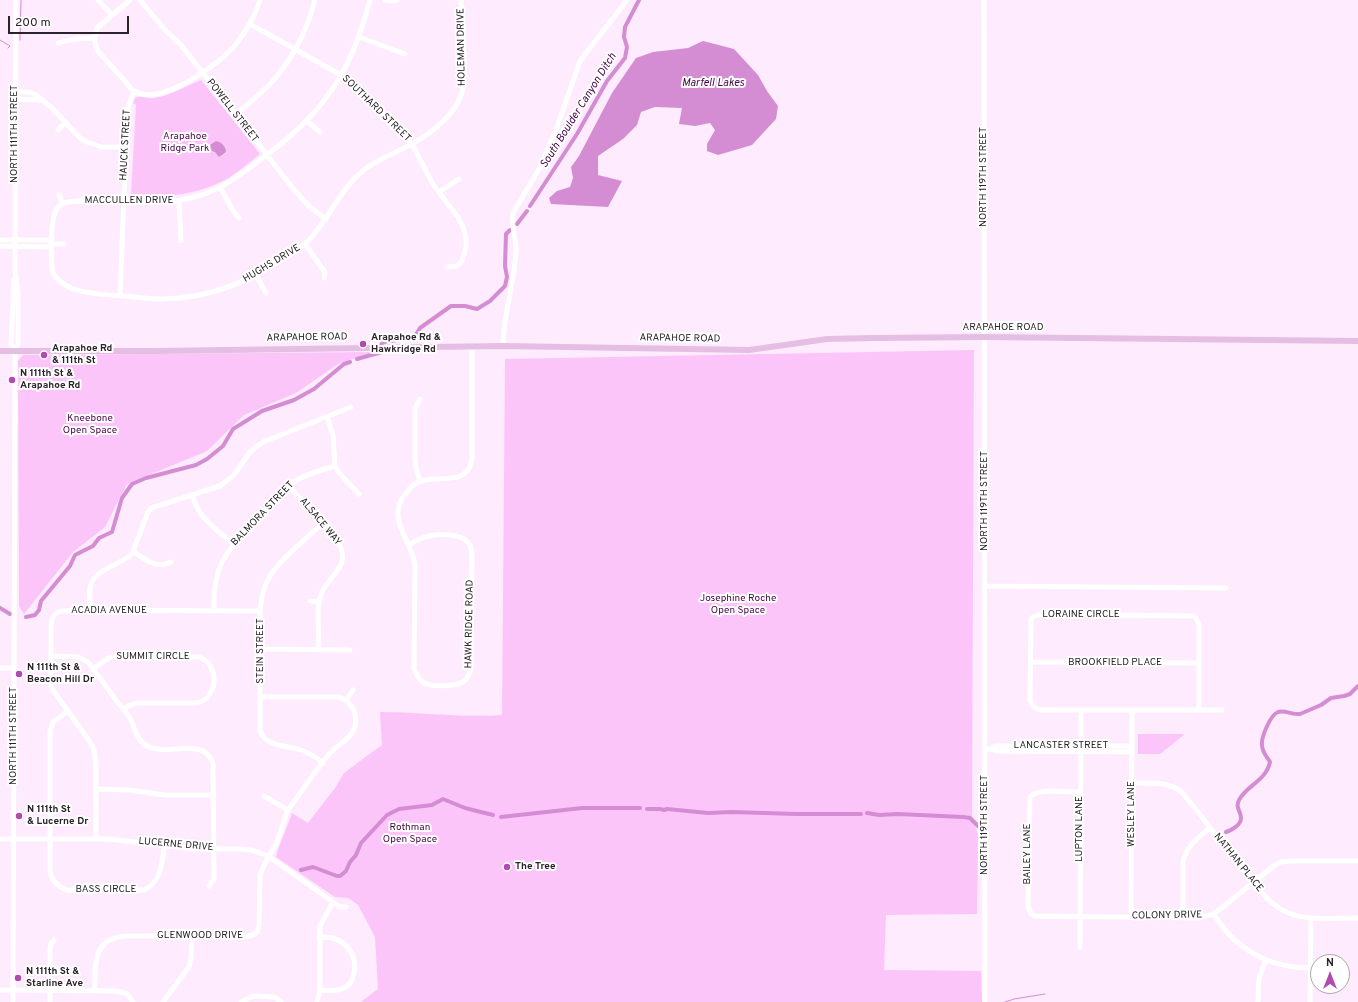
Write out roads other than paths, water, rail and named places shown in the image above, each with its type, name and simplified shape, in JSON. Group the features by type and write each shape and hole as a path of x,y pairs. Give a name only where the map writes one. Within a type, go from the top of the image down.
{"main road":[{"name":"ARAPAHOE ROAD","path":"0,351 158,351 472,346 749,350 834,338 984,337 1358,341"}],"street":[{"name":"NORTH 111TH STREET","path":"13,1002 15,351 18,344 18,293 15,269 16,0"},
{"path":"98,0 112,15"},
{"path":"130,0 97,28 95,38 97,50 134,91 144,94 159,94 184,84 202,73 227,54 250,24 260,0"},
{"name":"POWELL STREET","path":"140,0 165,30 181,45 295,191 310,207 326,219"},
{"path":"236,114 270,85 280,72 305,28 315,0"},
{"name":"MACCULLEN DRIVE","path":"63,203 76,201 162,202 196,196 220,187 267,155 307,121 322,104 341,75 359,37 370,0"},
{"path":"385,0 397,0"},
{"name":"HOLEMAN DRIVE","path":"412,144 440,125 448,117 461,96 464,79 461,0"},
{"path":"503,346 505,322 516,249 515,234 511,221 513,213 538,169 556,130 580,61 627,0"},
{"name":"NORTH 119TH STREET","path":"984,0 985,1002"},
{"name":"SOUTHARD STREET","path":"250,24 341,75 369,100 412,144 429,178 458,217 463,227 466,238 466,247 462,261 457,266 447,267"},
{"path":"359,37 405,54"},
{"path":"58,43 68,39 95,38"},
{"name":"HAUCK STREET","path":"120,296 128,108 134,91"},
{"path":"16,92 28,92 36,95 51,107 80,138 96,146 126,147"},
{"path":"16,99 42,100"},
{"path":"307,121 320,132"},
{"path":"58,130 66,122"},
{"name":"HUGHS DRIVE","path":"63,203 59,206 53,220 51,267 55,278 60,282 67,286 95,294 158,299 194,297 229,288 256,275 292,254 305,244 326,219 342,193 363,171 412,144"},
{"path":"439,192 459,179"},
{"path":"220,187 232,209 239,218"},
{"path":"59,195 63,203"},
{"path":"179,200 181,241"},
{"path":"0,240 48,240 52,244"},
{"path":"0,246 48,247 52,244 64,244"},
{"path":"305,244 325,272 324,278"},
{"path":"256,275 266,293"},
{"path":"420,399 415,409 415,458 420,481 432,478 454,478 466,473 471,467 472,460 472,346"},
{"path":"90,610 90,587 95,577 127,559 134,552 148,512 151,508 216,488 227,482 234,475 250,452 263,442 351,407"},
{"path":"327,417 333,435 335,466 339,473 359,494"},
{"name":"BALMORA STREET","path":"214,611 213,597 218,571 222,560 233,544 289,486 298,479 335,466"},
{"name":"HAWK RIDGE ROAD","path":"409,545 426,536 443,535 456,535 464,538 469,544 472,553 471,668 468,677 459,684 433,685 423,683 417,677 414,668 415,564 409,545 400,529 398,508 401,499 406,492 420,481"},
{"name":"ALSACE WAY","path":"289,486 323,523 342,547 343,557 339,570 325,586 319,602 319,650"},
{"path":"193,495 199,513 233,544"},
{"name":"STEIN STREET","path":"323,523 277,565 270,574 264,587 260,611 260,730 265,739 269,742 302,750 311,754 323,763"},
{"path":"134,552 152,564 163,565 171,562"},
{"path":"984,586 1226,588"},
{"path":"310,601 319,602"},
{"name":"ACADIA AVENUE","path":"96,839 96,764 94,750 90,742 53,690 51,684 51,620 53,616 57,612 61,611 90,610 260,611"},
{"name":"LORAINE CIRCLE","path":"1199,710 1199,625 1196,618 1193,616 1056,614 1037,615 1031,620 1030,700 1033,707 1041,710 1081,710 1132,710 1199,710 1222,710"},
{"path":"261,650 350,650"},
{"path":"51,656 78,657 88,662 130,718 140,740 144,745 150,748 197,749 209,755 213,763 214,795 214,879 209,886"},
{"name":"SUMMIT CIRCLE","path":"93,669 110,657 199,657 205,659 212,667 214,673 213,688 207,698 202,701 197,703 137,703 128,706 124,710"},
{"name":"BROOKFIELD PLACE","path":"1030,662 1199,663"},
{"path":"0,668 14,668"},
{"path":"260,697 339,698 346,700 353,690"},
{"name":"GLENWOOD DRIVE","path":"95,991 95,962 100,949 107,942 120,937 247,936 255,934 260,926 260,876 263,865 276,843 288,810 332,751 346,740 355,728 356,715 353,708 346,700"},
{"name":"LUPTON LANE","path":"1080,947 1081,710"},
{"name":"WESLEY LANE","path":"1131,917 1132,710"},
{"name":"BASS CIRCLE","path":"68,711 53,722 50,731 51,877 57,885 67,890 139,890 150,887 158,877 165,846"},
{"name":"LANCASTER STREET","path":"985,749 991,749 996,746 1132,749"},
{"name":"NATHAN PLACE","path":"1132,783 1164,783 1182,792 1269,902 1278,909 1299,917 1358,918"},
{"path":"96,789 129,790 164,795 214,795"},
{"name":"BAILEY LANE","path":"1031,914 1028,906 1029,801 1032,794 1040,792 1080,792"},
{"path":"264,796 288,810"},
{"path":"1183,918 1184,856 1192,843 1210,828"},
{"name":"LUCERNE DRIVE","path":"0,839 96,839 134,841 165,846 251,850 268,856 340,907 346,907"},
{"name":"COLONY DRIVE","path":"1031,914 1039,917 1197,918 1214,914 1253,882 1281,862 1358,861"},
{"path":"317,1002 320,990 320,926 333,902"},
{"path":"1214,914 1237,941 1266,960 1294,968 1310,968"},
{"path":"1310,954 1311,918"},
{"path":"163,1002 189,967 192,936"},
{"path":"319,937 335,939 348,949 353,955 355,970 351,982 346,988 338,990 320,990"},
{"path":"50,1002 50,950 51,944 54,940"},
{"path":"1258,1002 1259,978 1266,960"},
{"path":"0,990 121,992 127,994 133,1002"},
{"path":"241,1002 253,996 275,996 281,1002"}],"water":[{"name":"Marfell Lakes","path":"703,41 734,49 758,75 778,106 776,119 752,145 718,155 707,151 707,144 715,130 710,123 695,126 679,124 682,108 655,107 641,112 637,125 623,139 598,156 598,175 622,181 608,207 551,204 549,198 557,191 570,187 573,178 571,167 579,156 612,93 636,58 653,52 688,48"},
{"path":"216,141 220,142 226,150 226,152 219,157 212,151 210,145"}],"waterway":[{"path":"20,40 21,0"},
{"name":"South Boulder Canyon Ditch","path":"530,206 577,134 607,81 625,58 627,47 624,37 625,27 639,0"},
{"path":"0,40 10,46 8,48"},
{"name":"South Boulder Canyon Ditch","path":"517,224 527,211"},
{"name":"South Boulder Canyon Ditch","path":"381,345 383,342 412,338 420,328 451,306 465,306 477,309 490,301 505,286 507,277 505,266 506,234 510,230"},
{"name":"South Boulder Canyon Ditch","path":"357,359 382,352"},
{"name":"South Boulder Canyon Ditch","path":"26,617 35,615 39,610 41,601 70,566 75,555 93,546 99,538 112,532 122,498 132,484 146,478 196,465 207,459 223,446 233,429 262,411 294,400 314,389 344,364 350,362"},
{"name":"South Boulder Canyon Ditch","path":"0,608 10,614"},
{"path":"1226,832 1236,827 1241,821 1238,803 1242,795 1265,774 1268,768 1270,762 1262,748 1262,742 1272,717 1278,712 1300,714 1321,705 1331,698 1350,694 1358,686"},
{"path":"301,870 313,867 340,876 346,871 350,862 356,855 361,843 387,815 399,809 432,805 443,799 465,808 493,815"},
{"path":"501,817 582,808 640,808"},
{"path":"647,809 667,809 708,813 861,814"},
{"path":"867,813 879,815 898,814 970,818 982,830"},
{"path":"1005,1002 1045,994"}],"place":[{"name":"Arapahoe Rd & Hawkridge Rd","path":"363,344"},
{"name":"Arapahoe Rd & 111th St","path":"44,355"},
{"name":"N 111th St & Arapahoe Rd","path":"12,380"},
{"name":"N 111th St & Beacon Hill Dr","path":"19,674"},
{"name":"N 111th St & Lucerne Dr","path":"19,816"},
{"name":"The Tree","path":"507,867"},
{"name":"N 111th St & Starline Ave","path":"18,978"}],"park label":[{"name":"Arapahoe Ridge Park","path":"185,142"},
{"name":"Kneebone Open Space","path":"90,424"},
{"name":"Josephine Roche Open Space","path":"738,604"},
{"name":"Rothman Open Space","path":"410,834"}]}
